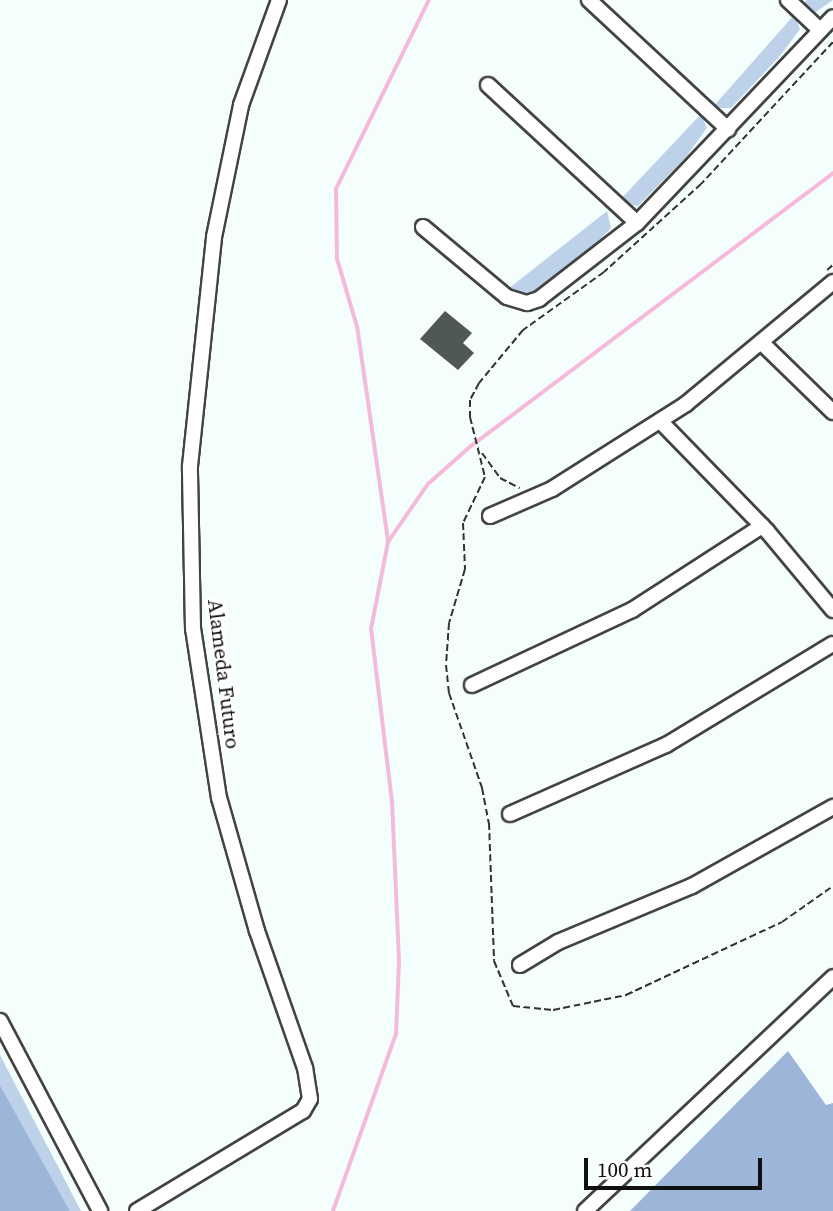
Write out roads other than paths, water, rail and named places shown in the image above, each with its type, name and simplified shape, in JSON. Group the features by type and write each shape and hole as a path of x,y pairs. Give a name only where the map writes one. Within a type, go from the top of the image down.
{"street":[{"name":"Alameda Futuro","path":"137,1211 303,1111 310,1099 305,1068 257,931 219,798 193,629 190,466 214,237 241,105 279,0"},
{"path":"589,0 728,129"},
{"path":"788,0 820,30"},
{"path":"423,227 507,297 527,303 552,291 637,223 833,18"},
{"path":"488,85 637,223"},
{"path":"490,516 552,489 660,421 762,343 829,277"},
{"path":"762,343 833,412"},
{"path":"660,421 762,526 833,610"},
{"path":"472,685 632,610 762,526"},
{"path":"510,814 666,745 833,644"},
{"path":"520,965 558,942 692,886 833,807"},
{"path":"584,1211 833,977"},
{"path":"0,1021 100,1211"}],"waterway":[{"path":"388,541 357,327 337,259 336,189 429,0"},
{"path":"333,1211 396,1034 399,961 392,802 371,629 388,542 428,484 470,447 833,173"}]}
